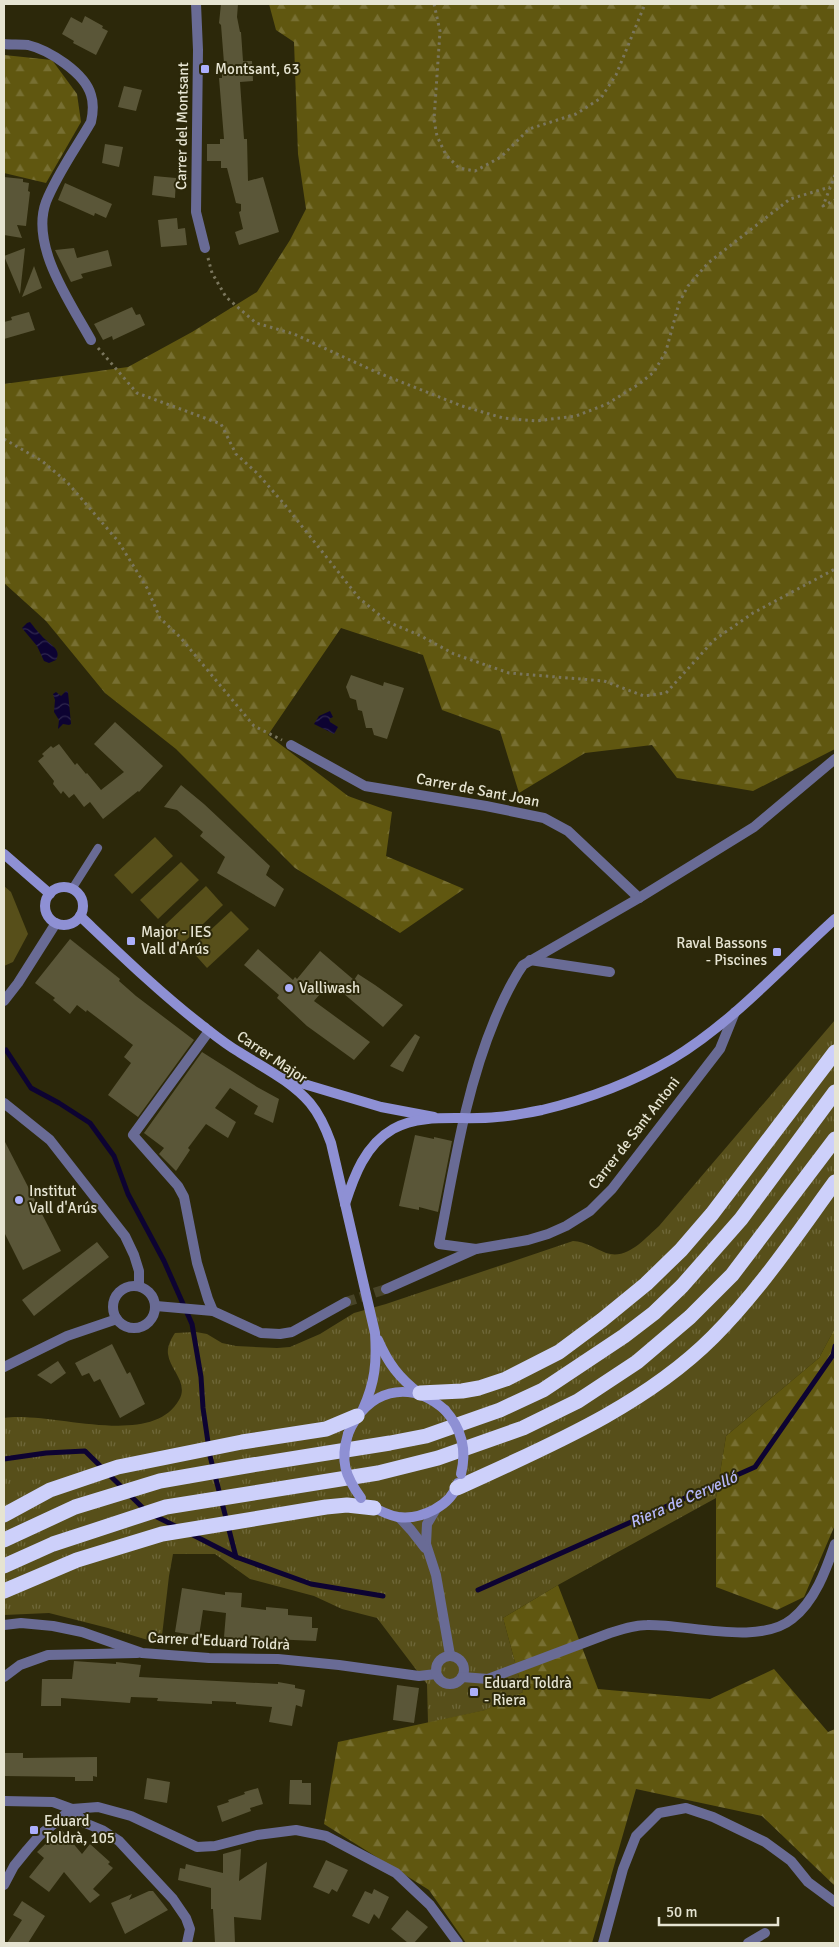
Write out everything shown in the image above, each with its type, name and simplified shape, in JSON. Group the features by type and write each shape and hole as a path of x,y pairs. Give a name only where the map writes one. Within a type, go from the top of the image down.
{"highway":[{"path":"420,1393 462,1391 480,1388 506,1379 559,1352 646,1284 681,1250 712,1214 835,1052"},
{"path":"4,1540 75,1507 160,1481 390,1444 426,1436 500,1410 543,1390 624,1336 654,1313 682,1286 741,1219 835,1092"},
{"path":"4,1566 53,1544 166,1508 378,1473 438,1458 522,1428 578,1401 637,1362 690,1317 732,1275 835,1139"},
{"path":"459,1481 602,1419 659,1382 719,1330 784,1252 835,1182"},
{"path":"4,1515 50,1490 118,1467 242,1442 326,1429 360,1412"},
{"path":"4,1591 77,1560 162,1534 326,1507 347,1505 374,1508"}],"street":[{"name":"Carrer del Montsant","path":"196,4 198,50 196,212 205,248"},
{"path":"4,44 27,45 52,54 74,71 91,93 94,111 91,122 54,184 46,203 42,221 43,240 50,262 91,340"},
{"name":"Carrer de Sant Joan","path":"291,745 365,786 477,804 544,818 568,831 639,898"},
{"path":"476,1249 438,1244 469,1094 485,1043 511,982 523,965 639,898 754,828 835,759"},
{"path":"4,854 50,894"},
{"path":"59,887 72,889 82,899 83,904 80,916 70,924 56,923 46,912 45,906 50,894 59,887"},
{"name":"Carrer Major","path":"80,916 129,963 209,1031 236,1051 278,1076 297,1090 310,1104 326,1128 375,1333 377,1359 375,1374 370,1394 360,1412"},
{"path":"278,1076 381,1107 443,1118 463,1119 497,1118 540,1110 604,1092 639,1077 672,1059 698,1041 735,1012 835,919"},
{"path":"4,1001 18,983 56,923"},
{"path":"530,960 610,972"},
{"name":"Carrer de Sant Antoni","path":"386,1289 476,1249 528,1240 566,1226 590,1211 612,1189 720,1049 735,1012"},
{"path":"209,1031 133,1135 178,1186 184,1197 209,1310"},
{"path":"4,1103 50,1140 125,1236 139,1271 138,1286"},
{"path":"345,1205 358,1169 379,1140 393,1129 404,1124 443,1118"},
{"path":"130,1286 138,1286 145,1288 152,1294 156,1306 153,1316 144,1326 134,1328 126,1327 117,1319 113,1306 118,1292 130,1286"},
{"path":"156,1306 209,1310 261,1333 280,1334 292,1332 346,1302"},
{"path":"4,1368 67,1336 117,1319"},
{"name":"Carrer Major","path":"375,1333 392,1367 400,1378 420,1393"},
{"path":"390,1393 420,1393 432,1399 445,1410 457,1426 462,1438 464,1463 459,1481 450,1498 436,1509 423,1514 399,1517 385,1514 361,1498 350,1481 343,1461 344,1446 360,1412 390,1393"},
{"path":"429,1556 425,1533 429,1520 436,1509"},
{"path":"399,1517 420,1540 429,1556 436,1575 450,1655"},
{"path":"462,1678 488,1679 628,1627 646,1625 711,1631 768,1632 782,1626 806,1606 818,1585 835,1544"},
{"name":"Carrer d'Eduard Toldrà","path":"4,1625 21,1623 53,1626 82,1632 142,1653 209,1658 278,1659 419,1676 436,1674"},
{"path":"4,1677 20,1665 48,1655 142,1653"},
{"path":"450,1655 459,1659 463,1664 464,1673 462,1678 458,1682 448,1684 440,1681 436,1674 438,1662 441,1658 450,1655"},
{"path":"4,1801 53,1802 72,1809 98,1807 131,1816 196,1847 215,1846 257,1835 296,1830 326,1836 396,1873 430,1905 458,1943"},
{"path":"603,1943 623,1869 636,1836 659,1813 686,1808 713,1817 765,1842 791,1861 808,1882 835,1902"},
{"path":"4,1885 14,1866 40,1835 72,1809"},
{"path":"72,1809 85,1823 102,1830 119,1841 173,1899 186,1918 190,1929 187,1943"},
{"path":"748,1943 765,1933"}],"lane":[{"path":"72,889 98,848"}],"path":[{"path":"434,4 440,31 434,120 437,136 446,155 459,168 475,171 501,157 529,129 576,114 601,98 616,75 645,4"},
{"path":"835,175 823,206 835,200"},
{"path":"205,248 212,273 226,297 256,322 294,334 376,372 462,406 503,418 536,421 576,416 607,404 639,384 654,372 666,351 679,303 688,286 708,263 790,199 830,187"},
{"path":"91,340 137,393 220,424 236,454 258,474 285,505 359,598 388,622 454,654 509,673 604,681 644,696 666,693 714,640 753,613 835,569"},
{"path":"4,439 42,461 67,482 118,541 147,588 160,618 180,637 254,726 291,745"}],"green space":[{"path":"269,4 835,4 835,749 753,791 677,778 652,745 585,753 519,793 500,731 442,710 423,655 341,628 268,735 348,796 392,812 386,856 464,889 400,933 295,868 176,749 105,693 46,621 4,583 4,384 128,367 192,332 257,292 290,240 306,209 298,154 294,42 276,30"},
{"path":"4,55 52,60 77,94 81,122 46,183 4,173"},
{"path":"155,837 173,856 132,894 114,875"},
{"path":"181,862 199,880 158,919 140,900"},
{"path":"4,886 11,892 28,934 13,962 4,966"},
{"path":"206,886 223,905 182,944 165,925"},
{"path":"231,911 249,929 207,968 190,949"},
{"path":"835,1020 835,1328 819,1358 726,1436 716,1498 558,1585 503,1618 523,1692 486,1710 428,1723 427,1684 377,1618 342,1609 314,1596 250,1579 215,1554 173,1554 161,1644 49,1613 4,1615 4,1418 23,1417 123,1426 146,1423 165,1415 179,1400 181,1394 182,1388 168,1354 170,1343 175,1333 196,1332 207,1334 222,1343 236,1346 290,1347 320,1334 354,1313 573,1241 586,1244 606,1253 621,1254 628,1251 659,1226"},
{"path":"835,1328 835,1525 804,1597 777,1610 716,1587 716,1498 726,1436 819,1358"},
{"path":"558,1585 598,1689 710,1699 774,1669 828,1732 835,1729 835,1886 762,1816 636,1789 592,1943 466,1943 429,1890 324,1824 338,1742 485,1710 523,1692 503,1618"}],"water":[{"path":"30,622 56,649 58,656 56,660 49,663 44,661 37,646 22,628"},
{"path":"66,691 68,692 71,724 63,724 58,729 59,720 54,712 55,700 53,694 56,692 61,696"},
{"path":"330,711 333,717 329,719 330,722 338,727 334,734 314,724 319,716"}],"building":[{"path":"221,4 238,4 237,17 241,32 243,61 252,61 253,81 240,82 244,139 247,139 248,181 263,177 279,232 239,245 235,232 243,229 239,212 241,211 241,204 236,203 227,168 221,168 221,161 207,161 207,144 220,144 220,139 224,139 219,78 222,78 222,63 224,63 221,25 219,23"},
{"path":"85,16 108,31 96,55 73,43 74,41 62,34 71,17 82,23"},
{"path":"124,86 142,90 136,111 118,107"},
{"path":"105,144 123,147 119,167 102,163"},
{"path":"154,176 176,178 175,198 152,195"},
{"path":"4,177 23,179 23,182 29,183 28,191 30,192 26,226 17,225 22,238 4,235"},
{"path":"65,183 112,204 106,218 95,213 94,216 58,200"},
{"path":"177,218 178,229 185,228 187,245 161,247 158,220"},
{"path":"25,248 20,294 4,256"},
{"path":"74,248 77,258 108,250 112,266 81,274 83,278 71,282 55,250"},
{"path":"34,266 42,288 22,297"},
{"path":"132,307 136,315 140,314 145,325 113,340 112,336 103,340 94,324"},
{"path":"29,312 35,330 4,339 4,322 12,320 11,317"},
{"path":"351,675 383,686 384,682 404,688 387,739 374,735 372,728 366,728 362,711 358,710 356,700 350,698 346,687"},
{"path":"115,722 163,766 139,792 103,819 90,802 84,807 74,794 69,798 63,791 61,794 53,784 54,781 38,761 44,756 42,754 51,746 53,748 59,744 75,765 77,763 101,790 124,772 94,744"},
{"path":"181,785 270,866 266,875 284,889 275,907 217,873 225,857 200,836 203,832 177,810 164,807"},
{"path":"70,939 120,979 119,981 136,996 194,1040 138,1117 108,1095 131,1063 124,1057 133,1045 87,1010 86,1012 77,1005 70,1014 53,1000 55,998 35,983"},
{"path":"258,949 293,980 295,977 297,979 320,951 354,980 358,974 403,1005 383,1027 330,982 314,1001 370,1042 354,1060 307,1026 277,998 279,995 244,965"},
{"path":"415,1034 420,1037 403,1072 390,1066"},
{"path":"202,1052 279,1099 273,1123 254,1114 258,1106 230,1088 215,1108 236,1122 228,1138 206,1124 188,1148 190,1150 176,1171 159,1154 164,1148 144,1133"},
{"path":"415,1135 452,1141 438,1212 419,1207 419,1210 399,1206"},
{"name":"Institut Vall d'Arús","path":"4,1140 61,1251 23,1270 4,1232"},
{"path":"97,1242 109,1257 34,1316 22,1300"},
{"path":"112,1344 127,1374 130,1372 145,1404 120,1418 100,1379 94,1382 89,1373 82,1376 75,1363"},
{"path":"58,1361 66,1373 51,1384 37,1375"},
{"path":"182,1588 225,1595 225,1592 242,1593 241,1607 266,1610 266,1607 288,1609 288,1615 312,1617 312,1628 318,1628 316,1641 224,1637 226,1613 203,1610 199,1636 175,1632"},
{"path":"74,1661 116,1664 116,1662 141,1665 139,1677 278,1684 278,1682 295,1685 295,1688 305,1690 302,1707 296,1705 292,1726 269,1722 272,1707 236,1704 236,1702 212,1701 212,1704 157,1701 158,1698 131,1697 130,1703 61,1698 61,1706 41,1706 42,1679 72,1679"},
{"path":"397,1685 419,1688 414,1723 393,1720"},
{"path":"4,1753 23,1753 23,1758 97,1757 97,1777 93,1776 93,1781 75,1781 75,1777 4,1776"},
{"path":"147,1778 170,1782 167,1803 144,1799"},
{"path":"290,1780 302,1780 302,1783 311,1783 311,1805 289,1804"},
{"path":"258,1788 263,1804 250,1808 251,1811 222,1822 217,1806 245,1794 244,1792"},
{"path":"61,1829 82,1854 90,1844 110,1862 108,1864 113,1868 93,1889 100,1895 90,1903 64,1872 49,1892 29,1877 44,1858 37,1852"},
{"path":"241,1849 239,1881 267,1862 261,1920 234,1917 235,1943 215,1943 213,1909 211,1909 211,1888 178,1880 180,1868 185,1869 186,1864 223,1873 223,1854"},
{"path":"326,1860 348,1870 337,1892 332,1889 329,1894 313,1887"},
{"path":"374,1889 389,1897 379,1919 374,1914 369,1924 352,1916 365,1891 372,1894"},
{"path":"153,1891 168,1910 125,1934 111,1903 132,1894 129,1900"},
{"path":"22,1901 45,1916 28,1943 7,1943 22,1920 13,1915"},
{"path":"407,1910 428,1927 414,1943 408,1943 391,1929"}],"waterway":[{"path":"6,1050 31,1088 90,1123 114,1156 128,1194 164,1261 192,1324 201,1377 203,1408 210,1456 236,1557"},
{"name":"Riera de Cervelló","path":"478,1590 755,1467 833,1355 835,1346"},
{"path":"4,1459 46,1453 85,1451 146,1511"},
{"path":"153,1515 177,1527"},
{"path":"189,1533 236,1557 311,1584 383,1596"}],"tunnel":[{"path":"346,1302 386,1289"}],"place":[{"name":"Montsant, 63","path":"205,69"},
{"name":"Major - IES Vall d'Arús","path":"131,941"},
{"name":"Raval Bassons - Piscines","path":"777,952"},
{"name":"Valliwash","path":"289,988"},
{"name":"Institut Vall d'Arús","path":"19,1200"},
{"name":"Eduard Toldrà - Riera","path":"474,1692"},
{"name":"Eduard Toldrà, 105","path":"34,1830"}]}
